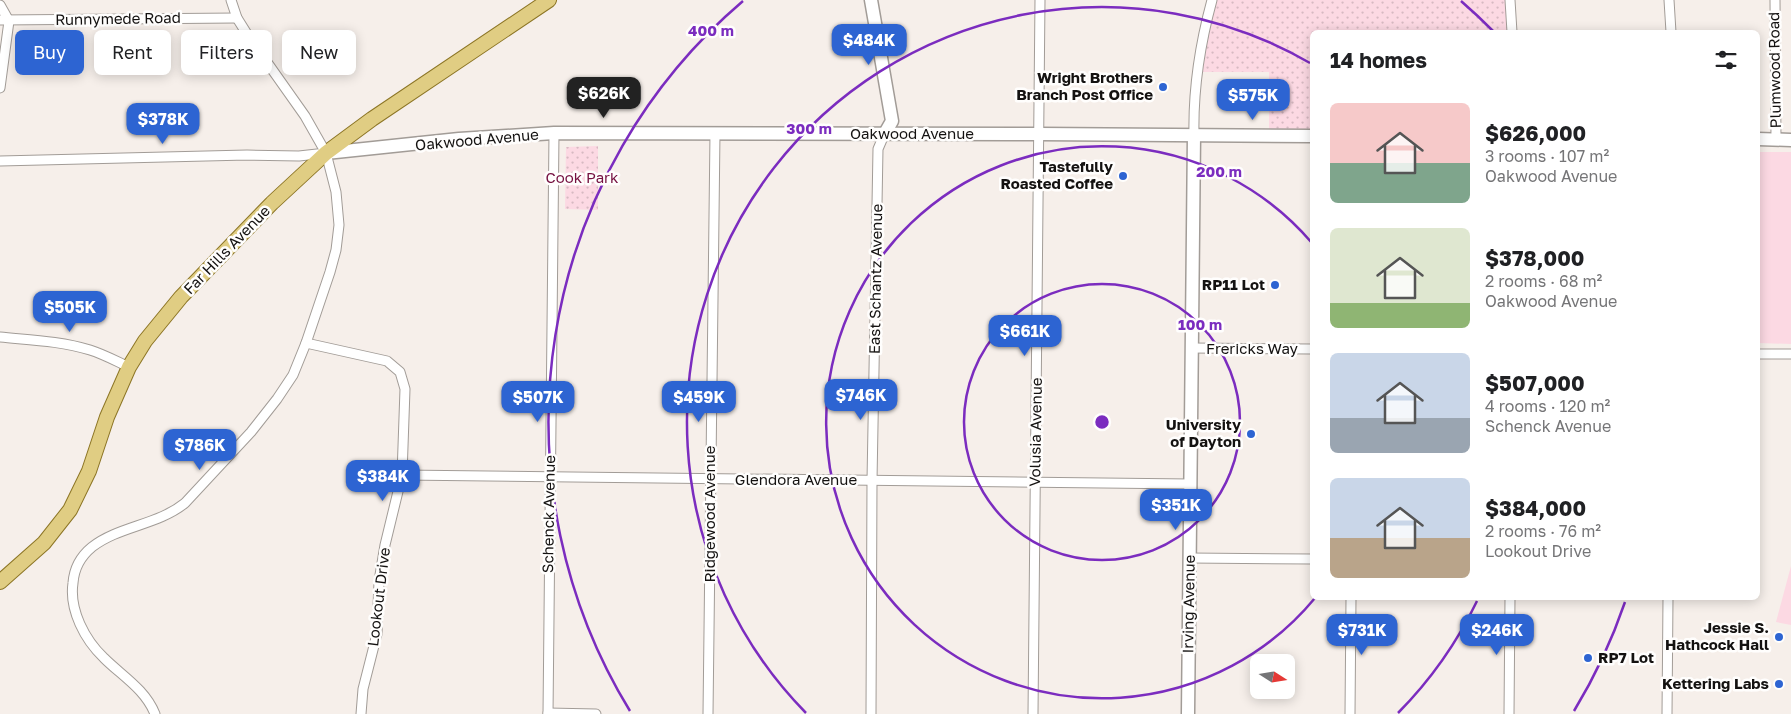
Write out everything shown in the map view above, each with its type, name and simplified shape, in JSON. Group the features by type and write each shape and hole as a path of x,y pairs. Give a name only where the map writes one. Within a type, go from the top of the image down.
{"main road":[{"name":"Far Hills Avenue","path":"0,582 44,543 70,510 86,478 107,417 129,367 145,341 180,297 272,203 326,153 372,119 549,0"}],"street":[{"path":"155,714 145,697 103,658 84,632 73,600 73,583 77,566 90,548 100,541 170,512 188,500 241,443 277,399 292,375 306,343 332,265 339,225 336,192 326,153 305,116 237,18 230,0"},
{"name":"East Schantz Avenue","path":"871,0 892,121 878,149 872,481 871,714"},
{"name":"Volusia Avenue","path":"1033,714 1040,0"},
{"path":"1194,135 1198,64 1212,0"},
{"path":"1510,0 1512,30"},
{"path":"1669,0 1671,30"},
{"name":"Plumwood Road","path":"1775,0 1776,139"},
{"path":"0,5 5,21 0,88"},
{"name":"Runnymede Road","path":"5,21 237,18"},
{"name":"Oakwood Avenue","path":"0,161 247,155 300,156 459,139 554,133 1310,136"},
{"name":"Schenck Avenue","path":"548,714 554,133"},
{"name":"Ridgewood Avenue","path":"708,714 709,480 715,133"},
{"name":"Irving Avenue","path":"1188,714 1194,135"},
{"path":"1760,139 1791,140"},
{"path":"0,337 58,343 83,348 129,367"},
{"name":"Lookout Drive","path":"306,343 387,361 400,372 405,389 402,475 385,545 379,581 376,634 362,689 361,714"},
{"name":"Frericks Way","path":"1191,348 1310,349"},
{"path":"1760,354 1791,354"},
{"name":"Glendora Avenue","path":"402,475 1190,484"},
{"path":"1189,558 1310,559"},
{"path":"1350,714 1351,600"},
{"path":"1509,714 1510,600"},
{"path":"1667,714 1668,600"},
{"path":"548,714 596,714"}],"green space":[{"path":"1212,0 1510,0 1512,30 1310,30 1310,136 1269,135 1269,72 1197,72"},
{"name":"Cook Park","path":"598,146 598,210 565,209 566,147"},
{"path":"1760,152 1791,152 1791,344 1760,343"},
{"path":"1791,566 1791,625 1776,622"}],"place":[{"name":"Wright Brothers Branch Post Office","path":"1163,87"},
{"name":"Tastefully Roasted Coffee","path":"1123,176"},
{"name":"RP11 Lot","path":"1275,285"},
{"name":"University of Dayton","path":"1251,434"},
{"name":"Jessie S. Hathcock Hall","path":"1779,637"},
{"name":"RP7 Lot","path":"1588,658"},
{"name":"Kettering Labs","path":"1779,684"}]}
